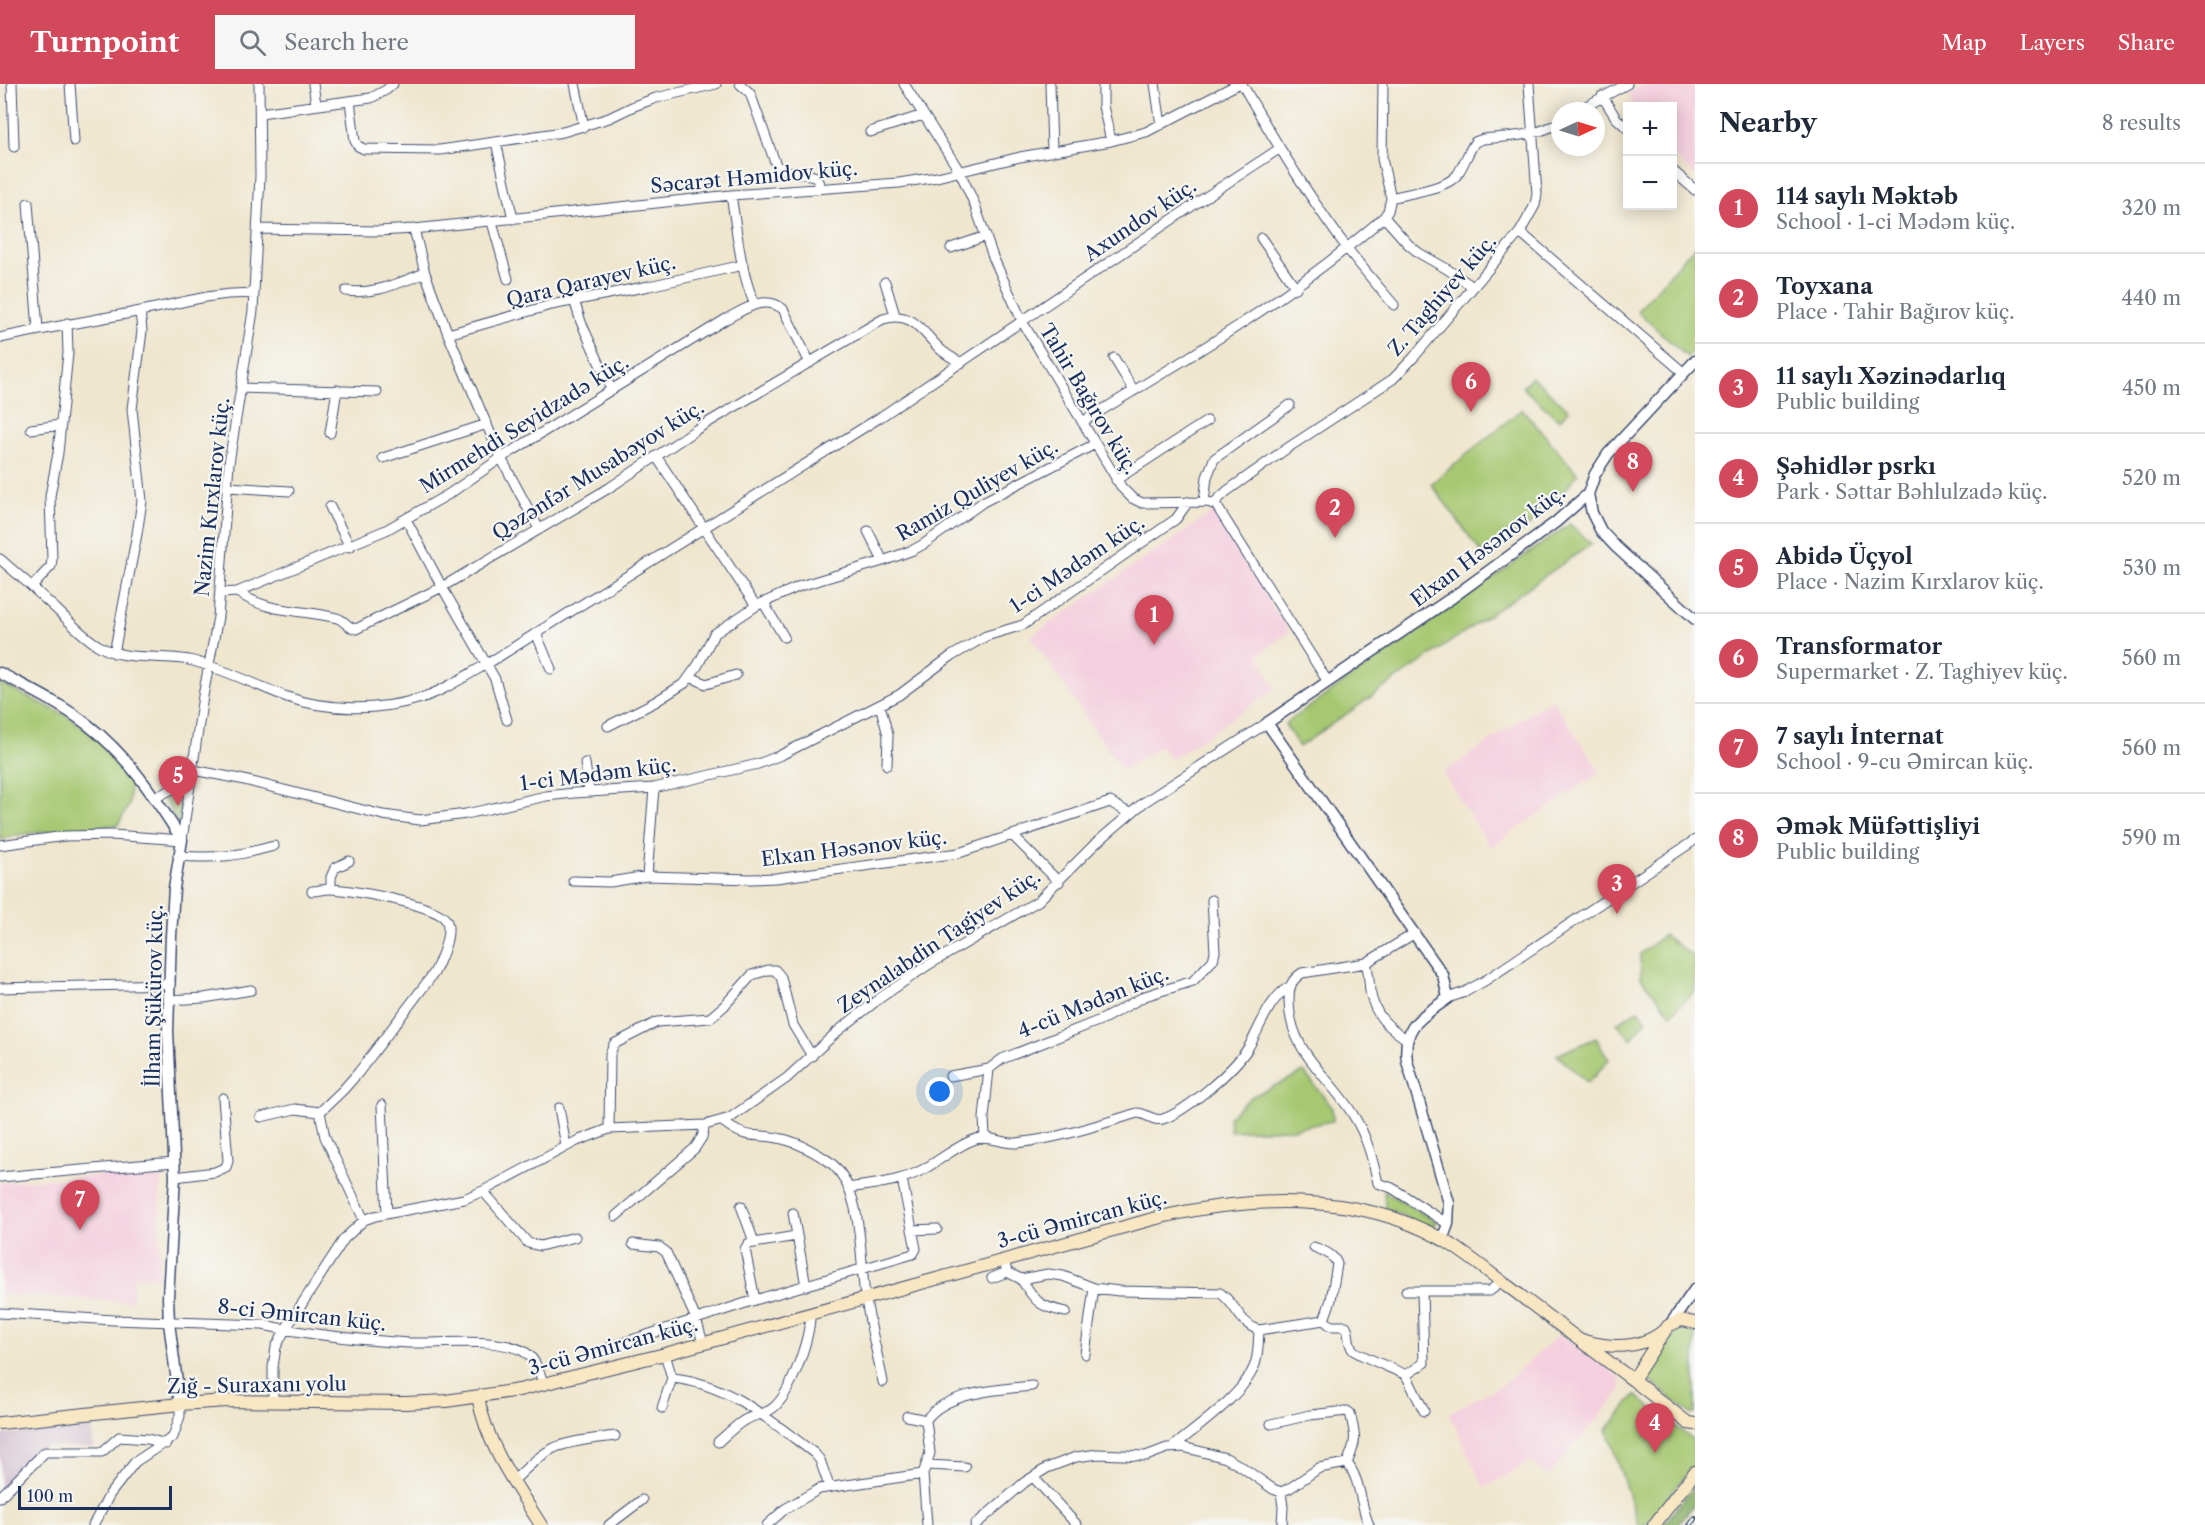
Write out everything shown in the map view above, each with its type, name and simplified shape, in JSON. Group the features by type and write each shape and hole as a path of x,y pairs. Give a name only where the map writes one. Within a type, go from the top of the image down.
{"main road":[{"name":"3-cü Əmircan küç.","path":"478,1397 544,1385 866,1298 1006,1266 1187,1211 1266,1203 1304,1203 1360,1209 1395,1219 1442,1240 1580,1340 1611,1346 1638,1343 1653,1338 1668,1326"},
{"path":"1633,1380 1668,1326 1681,1320 1695,1323"},
{"path":"1580,1340 1693,1426"},
{"path":"478,1397 488,1434 541,1525"},
{"name":"Zığ - Suraxanı yolu","path":"0,1423 180,1404 406,1403 478,1397"},
{"path":"1654,1525 1695,1472"}],"street":[{"path":"70,84 74,141"},
{"name":"Nazim Kırxlarov küç.","path":"182,840 221,593 232,436 254,294 258,229 259,84"},
{"path":"313,84 316,105"},
{"path":"260,113 371,98 393,84"},
{"path":"575,84 584,127"},
{"path":"665,84 669,94"},
{"path":"350,101 355,141 358,146 364,149 440,150 584,127 669,94 716,84"},
{"path":"740,84 750,93 776,165 783,171 808,173 816,177 821,188"},
{"name":"Tahir Bağırov küç.","path":"904,84 960,172 1008,294 1023,323 1116,480 1127,494 1142,503 1209,502"},
{"path":"1050,84 1052,152"},
{"path":"1103,84 1103,106 1111,141"},
{"path":"1155,84 1161,125"},
{"path":"1240,84 1280,149 1347,249 1394,305"},
{"name":"Səcarət Həmidov küç.","path":"258,229 378,231 414,229 731,195 898,183 1146,132 1240,84"},
{"path":"1082,422 1233,330 1296,288 1384,217 1389,211 1391,198 1382,159 1383,84"},
{"path":"1520,232 1535,205 1537,194 1529,84"},
{"path":"1592,102 1624,85"},
{"path":"0,92 12,88 14,147"},
{"path":"1602,96 1616,118 1623,124"},
{"path":"870,132 923,115"},
{"path":"1391,198 1451,181 1458,174 1475,142 1483,139 1534,134 1551,126"},
{"path":"496,142 513,219"},
{"name":"Axundov küç.","path":"209,666 290,698 319,705 365,707 394,704 419,699 441,690 487,664 879,418 1280,149"},
{"path":"1677,174 1695,190"},
{"path":"731,195 743,265 754,304 767,301 776,303 783,309 810,363"},
{"path":"28,202 39,329"},
{"path":"1384,217 1419,253 1473,287"},
{"path":"492,222 508,279"},
{"path":"414,229 425,273 448,334 501,458 539,529"},
{"name":"Z. Taghiyev küç.","path":"1209,502 1393,379 1520,232 1684,373"},
{"path":"951,248 986,236"},
{"path":"1260,238 1296,288"},
{"name":"Qara Qarayev küç.","path":"448,334 574,300 743,265"},
{"path":"346,291 360,293 378,291 425,273"},
{"path":"885,282 895,315 915,323 941,350 961,363"},
{"path":"0,338 66,323 227,293 254,294"},
{"path":"574,300 581,322 611,389"},
{"name":"Mirmehdi Seyidzadə küç.","path":"221,593 237,592 350,547 406,519 611,389 754,304"},
{"path":"114,653 142,501 132,409 142,331 140,311"},
{"name":"Qəzənfər Musabəyov küç.","path":"237,592 263,606 339,618 352,629 356,629 442,587 609,489 697,429 883,319 895,315"},
{"path":"32,587 51,566 50,496 68,353 66,323"},
{"path":"1114,358 1134,391"},
{"name":"Elxan Həsənov küç.","path":"1267,723 1523,548 1588,494 1595,474 1608,454 1695,362"},
{"path":"241,388 377,392"},
{"path":"330,433 337,390"},
{"path":"1290,405 1214,459 1207,477 1209,502 1224,514 1328,682"},
{"path":"1116,480 1207,421"},
{"path":"383,458 486,424"},
{"path":"31,429 60,425"},
{"name":"Ramiz Quliyev küç.","path":"608,726 679,687 690,677 714,634 759,604 800,586 883,561 924,544 983,502 1095,444"},
{"path":"656,456 704,528 784,637"},
{"path":"228,487 289,490"},
{"path":"1588,494 1592,513 1601,531 1616,548 1695,619"},
{"name":"1-ci Mədəm küç.","path":"192,775 240,779 383,815 420,820 466,814 546,796 589,791 654,788 771,760 899,695 950,657 986,636 1023,625 1176,519 1188,502"},
{"path":"330,507 350,547"},
{"path":"406,519 487,664 498,687 507,720"},
{"path":"868,531 883,561"},
{"path":"0,559 84,636 100,646 114,653 187,660 209,666"},
{"path":"536,633 551,669"},
{"path":"0,672 89,726 134,770 182,840"},
{"path":"690,677 706,684 736,675"},
{"path":"880,705 888,735 887,765"},
{"path":"1267,723 1443,975 1448,998"},
{"name":"Zeynalabdin Tagiyev küç.","path":"273,1402 276,1347 344,1239 364,1220 464,1199 566,1146 609,1128 705,1125 737,1114 788,1078 838,1031 880,998 938,960 1025,910 1059,882 1129,813 1267,723"},
{"path":"585,763 589,791"},
{"path":"155,798 192,775"},
{"path":"647,876 654,788"},
{"name":"Elxan Həsənov küç.","path":"573,881 610,882 647,876 776,878 845,867 930,858 970,850 1110,802 1129,813"},
{"path":"0,845 38,838 77,835 182,840"},
{"path":"1013,836 1059,882"},
{"name":"İlham Şükürov küç.","path":"180,1404 169,1323 168,1272 174,1162 168,1031 171,936 178,856 182,840"},
{"path":"1442,1240 1450,1213 1448,1195 1407,1060 1406,1039 1420,1019 1448,998 1486,980 1695,840"},
{"path":"178,856 213,858 235,856 274,846"},
{"path":"331,889 334,868 349,861"},
{"path":"312,891 331,889 377,895 432,909 448,921 448,933 434,973 358,1073 320,1112"},
{"name":"4-cü Mədən küç.","path":"989,1069 1002,1059 1103,1019 1145,996 1193,981 1213,960 1215,952 1212,900"},
{"path":"848,1188 902,1179 922,1170 964,1144 985,1137 1017,1143 1075,1132 1137,1113 1144,1113 1156,1120 1163,1119 1200,1096 1242,1057 1276,997 1296,978 1311,970 1366,963 1415,933"},
{"path":"1366,963 1370,991 1377,1012 1383,1022 1406,1039"},
{"path":"609,1128 610,1054 614,1044 657,1022 710,1018 752,975 775,970 781,977 793,1025 812,1056"},
{"path":"0,988 170,984"},
{"path":"1289,987 1289,1007 1299,1044 1356,1119 1364,1135 1378,1183 1392,1188 1448,1224"},
{"path":"169,1000 204,998 251,990"},
{"path":"950,1076 989,1069 984,1118 985,1137"},
{"path":"174,1177 215,1172 226,1167 228,1161 224,1098"},
{"path":"382,1105 387,1214"},
{"path":"559,1108 566,1146"},
{"path":"261,1117 295,1109 320,1112"},
{"path":"320,1112 325,1137 364,1220"},
{"path":"722,1121 742,1135 780,1138 810,1150 829,1161 840,1173 853,1204 864,1268 866,1298 883,1382"},
{"path":"616,1216 695,1148 702,1137 705,1125"},
{"path":"0,1177 174,1162"},
{"path":"610,1347 755,1300 913,1254 916,1249 902,1179"},
{"path":"483,1191 528,1244 540,1246 575,1237"},
{"path":"741,1206 754,1242"},
{"path":"793,1213 806,1286"},
{"path":"912,1230 937,1229"},
{"path":"755,1300 745,1249 748,1244 796,1236"},
{"path":"633,1244 659,1247 666,1252 696,1319 703,1343"},
{"path":"1314,1248 1330,1255 1337,1264 1331,1300 1324,1320"},
{"path":"992,1278 1006,1266 1021,1279 1038,1303 1046,1308 1066,1312"},
{"path":"1021,1279 1048,1274 1063,1276 1094,1288 1119,1292 1220,1293 1249,1327 1259,1330 1324,1320 1331,1326 1346,1326 1350,1345 1356,1353 1406,1375 1424,1411"},
{"path":"1406,1291 1490,1291 1501,1281"},
{"path":"1085,1354 1094,1288"},
{"path":"1668,1326 1695,1289"},
{"path":"1406,1375 1424,1363 1422,1292"},
{"path":"718,1442 744,1421 763,1415 780,1401 790,1382 808,1332 810,1313"},
{"name":"8-ci Əmircan küç.","path":"0,1314 169,1323 263,1325 285,1330 379,1341 467,1342 506,1346 522,1350 530,1356 537,1366 544,1385"},
{"path":"975,1525 1014,1490 1054,1464 1076,1457 1098,1454 1146,1456 1174,1446 1220,1408 1246,1380 1256,1359 1259,1330"},
{"path":"662,1408 672,1378 665,1354"},
{"path":"672,1378 686,1379 709,1386 747,1404 763,1415 820,1460 829,1486"},
{"path":"927,1525 925,1469 930,1453 926,1420 931,1413 967,1395 1032,1386"},
{"path":"93,1525 110,1494 135,1462 147,1452 166,1444 173,1437 178,1427 180,1404"},
{"path":"1272,1424 1310,1415 1347,1411 1350,1413 1355,1445 1347,1463"},
{"path":"907,1416 926,1420"},
{"path":"0,1497 45,1452 102,1452 116,1439 125,1436 166,1444"},
{"path":"513,1480 541,1456 553,1449 567,1444 615,1436"},
{"path":"1174,1446 1226,1458 1281,1492"},
{"path":"1281,1492 1319,1468 1347,1463"},
{"path":"1347,1463 1355,1478 1364,1514 1370,1525"},
{"path":"767,1525 785,1509 807,1495 829,1486 878,1482 925,1469 965,1467"},
{"path":"1034,1478 1077,1525"},
{"path":"1281,1492 1282,1525"},
{"path":"609,1525 642,1500"}],"shaded area":[{"path":"1645,84 1695,84 1695,176 1677,159 1677,102 1633,102 1628,92"},
{"path":"1213,512 1289,632 1258,655 1275,689 1172,759 1160,746 1122,770 1031,636"},
{"path":"1552,699 1600,772 1490,847 1443,773"},
{"path":"161,1170 159,1277 134,1276 131,1302 0,1294 0,1183"},
{"path":"1560,1334 1618,1375 1621,1381 1621,1391 1548,1476 1531,1461 1484,1488 1449,1413 1504,1384"},
{"path":"91,1422 94,1448 45,1446 0,1490 0,1435"}],"green space":[{"path":"1695,246 1695,348 1687,357 1637,311"},
{"path":"1532,377 1569,410 1559,420 1522,387"},
{"path":"1522,409 1578,474 1535,520 1485,558 1431,484"},
{"path":"1570,524 1591,544 1299,747 1285,724"},
{"path":"0,683 67,716 90,732 131,774 129,805 118,825 23,834 0,840"},
{"path":"185,791 178,824 164,800"},
{"path":"1664,935 1695,958 1695,991 1671,1014 1641,978 1640,954"},
{"path":"1638,1010 1647,1020 1631,1039 1617,1023"},
{"path":"1596,1038 1609,1060 1588,1083 1557,1055"},
{"path":"1304,1072 1332,1107 1333,1121 1292,1129 1230,1131 1229,1116 1251,1097"},
{"path":"1384,1191 1437,1222 1432,1229 1385,1208"},
{"path":"1689,1329 1695,1336 1695,1414 1691,1414 1645,1377 1646,1371 1676,1330"},
{"path":"1635,1395 1693,1440 1695,1463 1646,1525 1638,1525 1607,1430"},
{"path":"1695,1485 1695,1504 1677,1525 1662,1525"}],"railway":[{"path":"1690,1525 1695,1518"}],"place":[{"name":"Transformator","path":"1471,412"},
{"name":"Əmək Müfəttişliyi","path":"1633,492"},
{"name":"Toyxana","path":"1335,538"},
{"name":"114 saylı Məktəb","path":"1154,645"},
{"name":"Abidə Üçyol","path":"178,806"},
{"name":"11 saylı Xəzinədarlıq","path":"1617,914"},
{"name":"7 saylı İnternat","path":"80,1230"},
{"name":"Şəhidlər psrkı","path":"1655,1453"}]}
